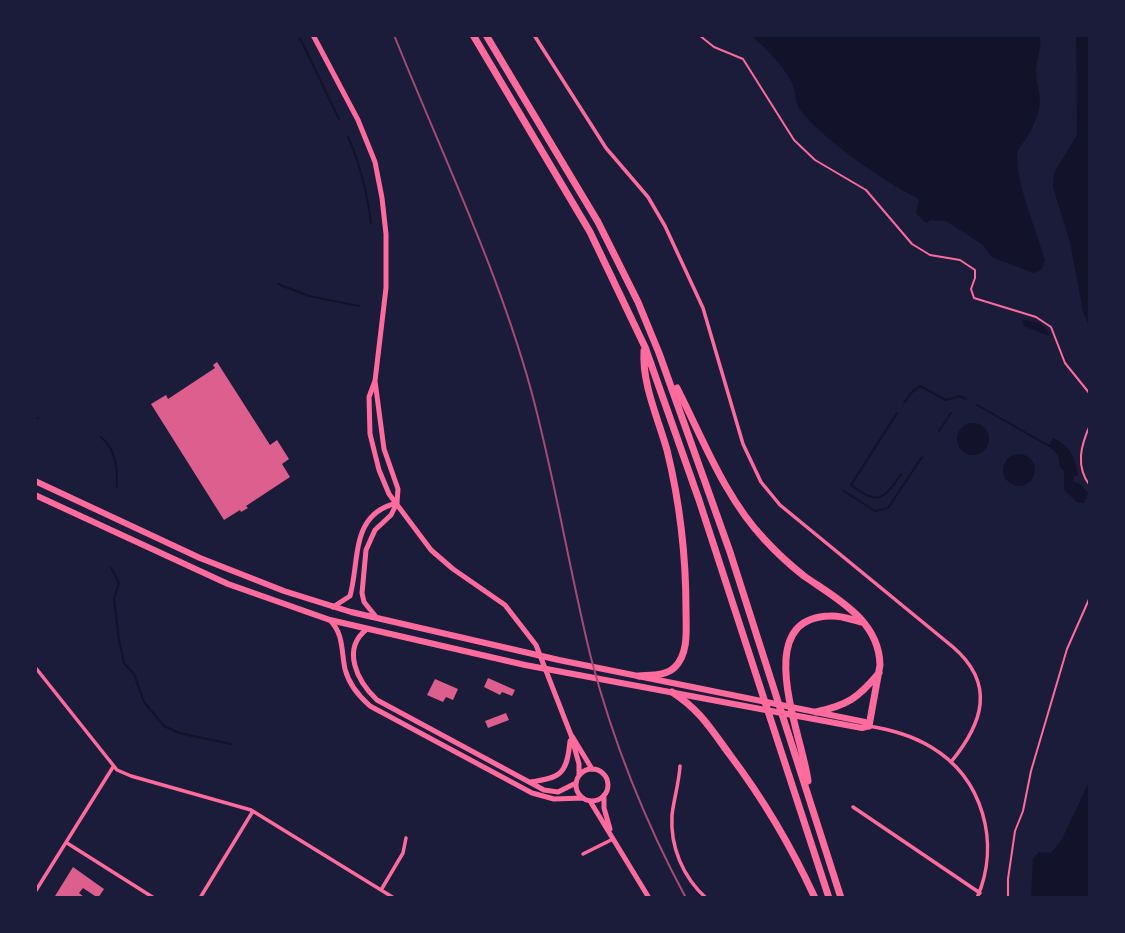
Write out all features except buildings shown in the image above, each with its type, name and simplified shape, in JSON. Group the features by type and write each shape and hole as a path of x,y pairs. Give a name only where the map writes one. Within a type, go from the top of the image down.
{"highway":[{"path":"473,35 590,232 645,347 699,500 829,898"},
{"path":"486,35 598,222 638,302 659,353 726,541 841,898"},
{"path":"636,675 662,674 676,666 684,652 686,623 682,530 667,452 643,367 645,347"},
{"path":"659,353 726,486 744,514 764,540 786,561 849,606 870,630 878,647 879,673 869,726"},
{"path":"35,481 200,558 284,591 333,607 520,651 817,716 853,700 879,673"},
{"path":"35,495 228,584 330,620 525,665 732,704 865,722 869,726"},
{"path":"810,799 806,763 784,668 786,649 796,631 818,617 837,616 863,622"},
{"path":"672,692 696,709 758,793 785,837 815,898"}],"main road":[{"path":"313,35 358,120 374,162 382,198 386,234 386,288 375,381 369,397 370,434 379,470 388,494 431,550 453,569 505,605 536,645 571,735 579,764 576,783 583,798"},
{"path":"375,381 382,436 397,489 397,503 391,515 375,530 366,551 362,593 364,602 377,618"},
{"path":"333,607 350,596 359,537 365,526 385,506 397,503"},
{"path":"330,620 341,636 349,680 354,690 370,706 532,793 554,799 590,800 598,799 604,794"},
{"path":"367,629 356,641 353,658 359,677 377,700 544,790 558,792 576,783"},
{"path":"571,735 592,769 601,772 607,780 604,808 614,839"},
{"path":"530,782 551,779 565,769 571,735"},
{"path":"579,775 592,769"},
{"path":"590,800 649,898"}],"street":[{"path":"534,35 606,148 648,197 666,226 704,308 743,444 761,482 780,505 953,647 969,664 979,686 979,712 969,739 951,761"},
{"path":"35,667 113,767 131,776 253,811 394,898"},
{"path":"869,726 916,739 951,761 970,783 985,821 988,855 977,898"},
{"path":"680,766 672,816 674,840 686,873 706,898"},
{"path":"35,892 113,767"},
{"path":"853,807 980,892"},
{"path":"200,898 253,811"},
{"path":"380,890 403,853 406,838"},
{"path":"583,854 614,839"},
{"path":"67,842 154,898"}],"path":[{"path":"699,35 714,47 743,59 794,140 815,160 866,190 912,244 930,255 960,260 975,270 971,289 974,298 1036,317 1051,327 1065,363 1090,394"},
{"path":"1090,425 1080,453 1086,481 1090,486"},
{"path":"1009,898 1008,879 1015,831 1023,811 1031,771 1067,649 1090,597"}],"shaded area":[{"path":"749,35 1040,35 1036,72 1039,109 1017,157 1024,195 1045,261 1041,270 1034,273 992,257 983,245 946,221 931,220 926,223 916,213 919,199 857,160 813,124 798,106 792,82 782,67"},
{"path":"1076,35 1090,35 1090,328 1083,312 1070,242 1053,187 1054,173 1077,135"},
{"path":"1022,321 1043,326 1049,336 1024,326"},
{"path":"973,423 984,428 989,439 984,450 973,455 962,450 957,439 962,428"},
{"path":"1053,438 1068,448 1073,457 1078,475 1073,481 1088,493 1084,503 1078,503 1064,490 1064,471 1060,467 1058,455 1049,446"},
{"path":"1019,454 1030,459 1035,470 1030,481 1019,486 1008,481 1003,470 1008,459"},
{"path":"1090,780 1090,898 1031,898 1033,859 1039,852 1051,853 1062,839"}],"waterway":[{"path":"299,36 339,119"},
{"path":"348,137 363,179 371,223"},
{"path":"278,284 309,296 359,306"},
{"path":"904,403 920,386 946,400 960,396 966,399"},
{"path":"977,405 1049,446"},
{"path":"897,413 851,485 868,496 879,497 889,490 901,474"},
{"path":"939,431 951,413"},
{"path":"101,437 113,454 117,487"},
{"path":"844,491 875,511 888,508 922,457"},
{"path":"111,568 119,583 114,599 124,663 134,674 144,702 164,726 179,733 231,744"}],"railway":[{"path":"394,35 502,299 540,423 583,625 600,689 644,811 686,898"}]}
